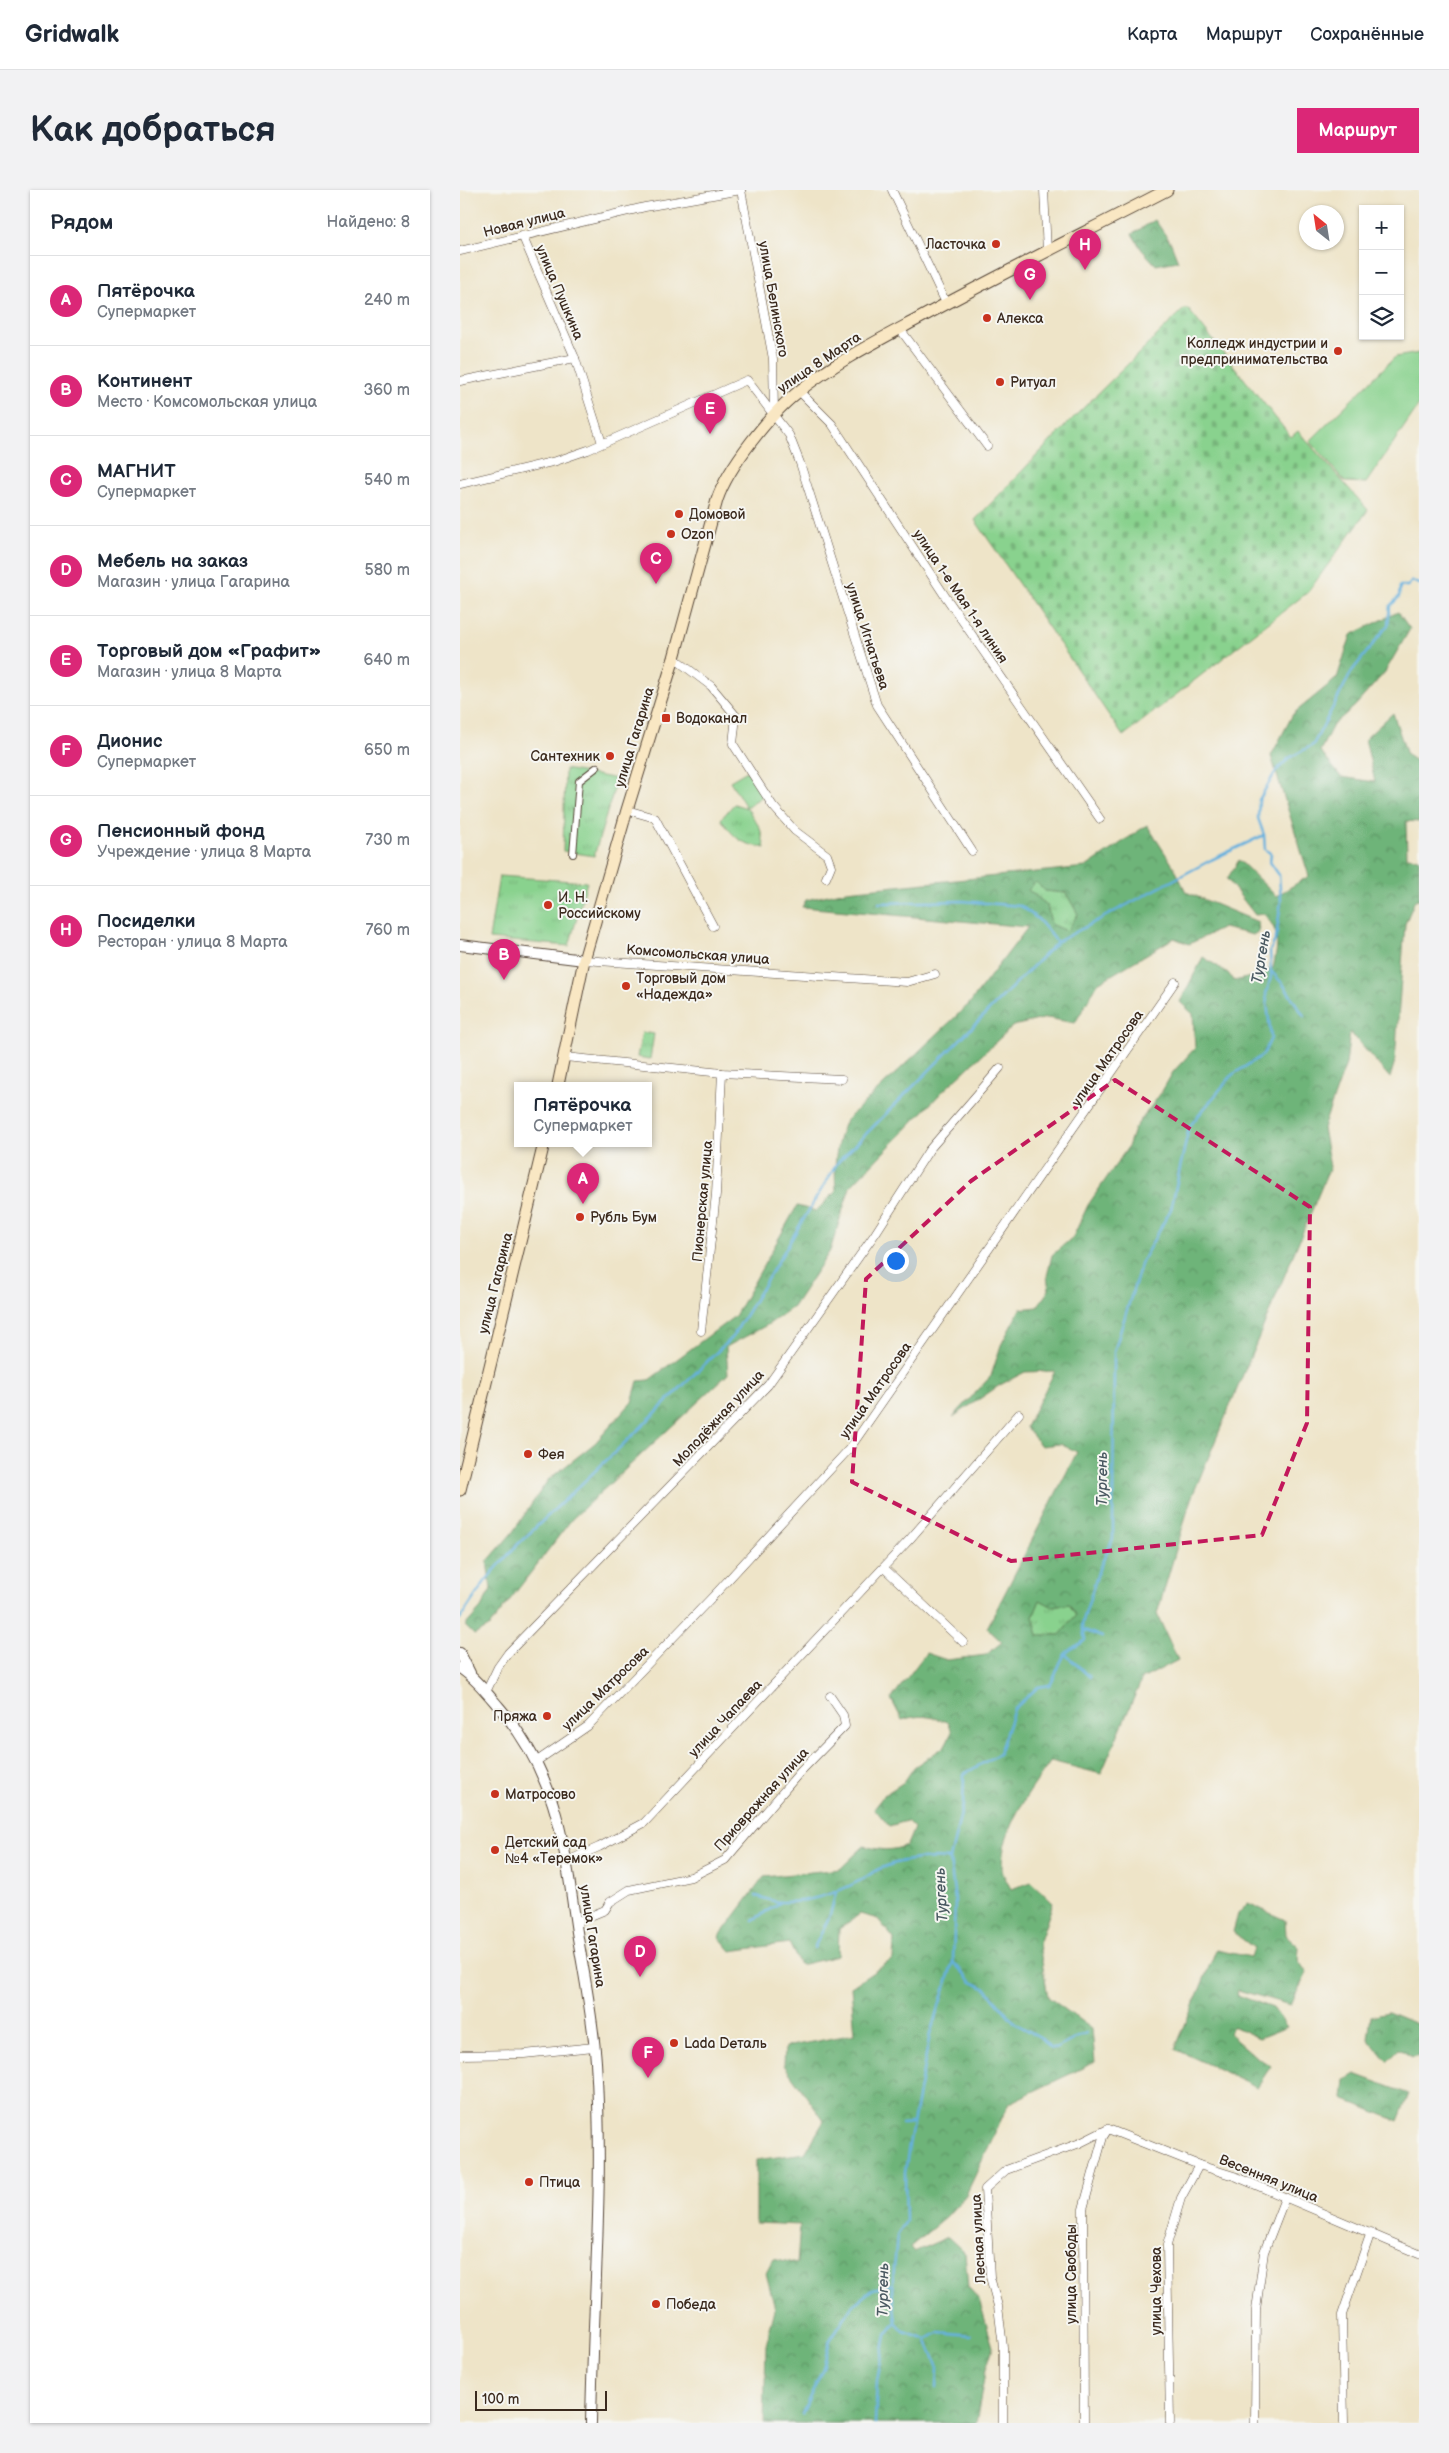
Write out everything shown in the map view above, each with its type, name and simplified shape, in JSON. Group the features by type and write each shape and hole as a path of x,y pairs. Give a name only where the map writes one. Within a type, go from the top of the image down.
{"main road":[{"name":"улица 8 Марта","path":"774,413 799,391 900,329 946,303 1167,190"},
{"name":"улица Гагарина","path":"559,1082 584,960 626,810 674,658 722,486 774,413"},
{"name":"улица Гагарина","path":"460,1490 543,1147"}],"street":[{"name":"Новая улица","path":"460,251 645,207 741,190"},
{"name":"улица Белинского","path":"741,190 773,359 774,413"},
{"path":"892,190 946,303"},
{"path":"1044,190 1047,252"},
{"name":"улица Пушкина","path":"522,235 575,358 602,443"},
{"path":"900,329 987,446"},
{"name":"улица Пушкина","path":"460,381 575,358"},
{"name":"улица 8 Марта","path":"602,443 747,380 774,413"},
{"name":"улица 1-е Мая 1-я линия","path":"799,391 832,424 945,596 1100,819"},
{"name":"улица Игнатьева","path":"774,413 789,435 800,463 877,705 972,851"},
{"path":"460,484 556,461 602,443"},
{"path":"674,658 711,686 736,716 734,744 773,806 795,831 827,855 830,866 826,878"},
{"path":"573,854 579,781 597,767"},
{"path":"626,810 655,818 713,926"},
{"name":"Комсомольская улица","path":"460,945 584,960 907,982 935,974"},
{"name":"улица Матросова","path":"537,1761 588,1726 718,1592 850,1448 1175,982"},
{"path":"564,1057 722,1073 842,1079"},
{"name":"Молодёжная улица","path":"486,1692 498,1667 508,1653 768,1386 874,1234 929,1150 1000,1068"},
{"name":"Пионерская улица","path":"701,1331 716,1194 722,1073"},
{"name":"улица Чапаева","path":"567,1861 600,1847 644,1823 884,1568 1019,1414"},
{"path":"884,1568 963,1642"},
{"name":"улица Гагарина","path":"460,1654 471,1676"},
{"name":"улица Гагарина","path":"460,1668 471,1676 486,1692 516,1728 537,1761 557,1811 567,1861 594,2047 598,2106 598,2203 591,2423"},
{"name":"Приовражная улица","path":"576,1922 604,1910 610,1902 629,1890 691,1877 725,1860 800,1772 845,1726 843,1715 830,1696"},
{"path":"460,2055 524,2054 594,2047"},
{"name":"Весенняя улица","path":"1108,2129 1199,2165 1237,2177 1371,2232 1419,2254"},
{"name":"Лесная улица","path":"1003,2423 1003,2347 998,2306 990,2277 985,2189 1006,2170 1080,2143 1108,2129"},
{"name":"улица Свободы","path":"1084,2423 1083,2209 1102,2137 1108,2129"},
{"name":"улица Чехова","path":"1170,2423 1167,2245 1181,2198 1199,2165"},
{"path":"1256,2423 1256,2310 1264,2252 1285,2198"},
{"path":"1344,2423 1342,2315 1371,2232"}],"highlighted area":[{"path":"1115,1080 1310,1207 1307,1423 1262,1535 1011,1561 852,1482 866,1279 971,1181"}],"green space":[{"path":"1155,220 1171,243 1178,261 1156,265 1142,250 1132,234"},
{"path":"1184,309 1188,309 1291,437 1298,431 1368,510 1308,592 1123,736 975,520 1071,420"},
{"path":"1419,353 1419,405 1366,483 1345,482 1310,441 1395,357"},
{"path":"1398,612 1410,629 1385,672 1355,706 1333,725 1320,751 1341,777 1375,782 1365,739 1393,713 1407,755 1419,763 1419,822 1406,821 1407,857 1419,858 1419,899 1415,900 1405,924 1395,1061 1390,1078 1350,1032 1346,1064 1323,1128 1330,1167 1191,1499 1157,1614 1178,1660 1142,1679 1101,1774 1051,1761 1018,1811 1003,1853 1002,1870 1011,1889 1031,1882 1053,1903 1039,1944 1048,1997 1092,2029 1095,2062 1009,2103 966,2195 946,2217 910,2247 914,2252 948,2237 965,2253 968,2287 979,2299 993,2347 985,2373 976,2423 764,2423 766,2345 775,2309 766,2273 774,2258 797,2264 800,2225 756,2223 756,2160 805,2153 824,2121 784,2065 785,2047 855,2034 851,1987 893,1959 894,1939 878,1919 860,1914 839,1929 838,1956 800,1965 789,1943 731,1951 719,1937 764,1877 840,1869 864,1846 886,1850 907,1845 914,1828 907,1821 889,1826 874,1808 884,1795 904,1782 914,1767 944,1747 952,1732 948,1722 936,1718 919,1716 902,1720 891,1699 926,1653 947,1660 986,1655 1002,1642 987,1628 1077,1452 1060,1444 1041,1446 1026,1427 1055,1371 1025,1372 1000,1385 953,1417 991,1376 1001,1345 1020,1309 1037,1307 1049,1290 1047,1276 1052,1255 1073,1237 1088,1205 1128,1147 1134,1129 1161,1093 1173,1072 1195,1048 1193,1014 1180,1002 1203,957 1228,973 1234,981 1255,976 1273,968 1277,940 1273,927 1264,914 1255,915 1227,879 1239,860 1276,896 1309,876 1271,756 1293,714 1337,678 1351,635","holes":["1040,1600 1053,1607 1069,1604 1076,1615 1060,1635 1038,1635 1033,1617"]},
{"path":"565,769 617,779 594,856 563,851"},
{"path":"747,771 763,796 746,807 730,781"},
{"path":"734,804 747,808 760,828 765,848 739,840 721,819"},
{"path":"1147,825 1174,867 1186,892 1258,922 1259,931 1253,935 1223,928 1189,944 1174,938 1098,983 1075,1023 1047,1018 1013,1026 942,1092 850,1187 830,1251 793,1307 769,1324 726,1347 728,1374 572,1519 489,1627 474,1635 465,1626 481,1608 491,1589 487,1562 512,1533 548,1480 595,1443 632,1402 638,1381 649,1380 735,1316 797,1206 816,1211 836,1191 836,1155 846,1120 969,1004 1028,927 802,907 806,900 846,891 1086,867","holes":["1036,882 1045,891 1066,893 1078,914 1067,931 1051,924 1047,905 1028,890"]},
{"path":"499,876 587,882 569,946 489,939"},
{"path":"1036,882 1045,891 1066,893 1078,914 1067,932 1051,924 1047,905 1028,890"},
{"path":"642,1032 654,1034 650,1059 637,1057"},
{"path":"1040,1600 1053,1607 1069,1604 1076,1615 1060,1635 1038,1635 1033,1617"},
{"path":"1248,1903 1285,1920 1286,1935 1299,1947 1298,1960 1307,1973 1290,2005 1238,1990 1237,1995 1273,2008 1287,2027 1259,2038 1233,2026 1229,2033 1255,2056 1271,2066 1257,2087 1175,2049 1216,1950 1251,1957 1254,1948 1233,1932 1238,1914"},
{"path":"1388,2012 1419,2025 1419,2055 1412,2057 1399,2049 1387,2061 1368,2039 1371,2016"},
{"path":"1355,2074 1409,2094 1398,2121 1343,2099 1345,2080"}],"waterway":[{"name":"Тургень","path":"875,2423 877,2381 886,2335 896,2322 892,2291 897,2236 906,2221 905,2173 909,2145 930,2034 953,1962 955,1900 950,1859 963,1805 964,1774 999,1754 1014,1709 1038,1687 1050,1685 1066,1653 1085,1640 1082,1624 1099,1569 1113,1539 1114,1352 1142,1261 1171,1209 1189,1127 1232,1075 1263,1055 1271,1038 1266,994 1271,977 1270,951 1276,938 1281,901 1279,875 1270,862 1271,854 1265,849 1264,835 1258,818 1259,800 1276,771 1289,758 1313,745 1352,671 1388,625 1390,606 1399,597 1400,586 1408,586 1412,581 1419,584"},
{"path":"460,1619 486,1580 515,1547 633,1435 733,1336 838,1162 1057,942 1211,860 1264,835"},
{"path":"879,903 962,901 1021,906 1039,920 1057,942"},
{"path":"1271,971 1283,984 1304,1016"},
{"path":"1084,1630 1102,1637"},
{"path":"1065,1654 1090,1677"},
{"path":"756,1896 782,1902 812,1899 841,1889 862,1880 879,1869 896,1863 932,1858 950,1859"},
{"path":"814,1948 830,1915 836,1892"},
{"path":"753,1920 781,1902"},
{"path":"953,1962 972,1982 986,1989 1016,2024 1040,2037 1050,2048 1055,2049 1086,2033"},
{"path":"902,2124 913,2123"},
{"path":"802,2414 823,2368 830,2340 853,2305 873,2289 893,2284"},
{"path":"896,2322 904,2331 926,2339 938,2367 937,2388"},
{"path":"927,2339 939,2332 971,2335"}],"place":[{"name":"Ласточка","path":"996,244"},
{"name":"Посиделки","path":"1085,270"},
{"name":"Пенсионный фонд","path":"1030,300"},
{"name":"Алекса","path":"987,318"},
{"name":"Колледж индустрии и предпринимательства","path":"1338,351"},
{"name":"Ритуал","path":"1000,382"},
{"name":"Торговый дом «Графит»","path":"710,434"},
{"name":"Домовой","path":"679,514"},
{"name":"Ozon","path":"671,534"},
{"name":"МАГНИТ","path":"656,584"},
{"name":"Водоканал","path":"666,718"},
{"name":"Сантехник","path":"610,756"},
{"name":"И. Н. Российскому","path":"548,905"},
{"name":"Континент","path":"504,980"},
{"name":"Торговый дом «Надежда»","path":"626,986"},
{"name":"Пятёрочка","path":"583,1204"},
{"name":"Рубль Бум","path":"580,1217"},
{"name":"Фея","path":"528,1454"},
{"name":"Пряжа","path":"547,1716"},
{"name":"Матросово","path":"495,1794"},
{"name":"Детский сад №4 «Теремок»","path":"495,1850"},
{"name":"Мебель на заказ","path":"640,1977"},
{"name":"Lada Dеталь","path":"674,2043"},
{"name":"Дионис","path":"648,2078"},
{"name":"Птица","path":"529,2182"},
{"name":"Победа","path":"656,2304"}]}
